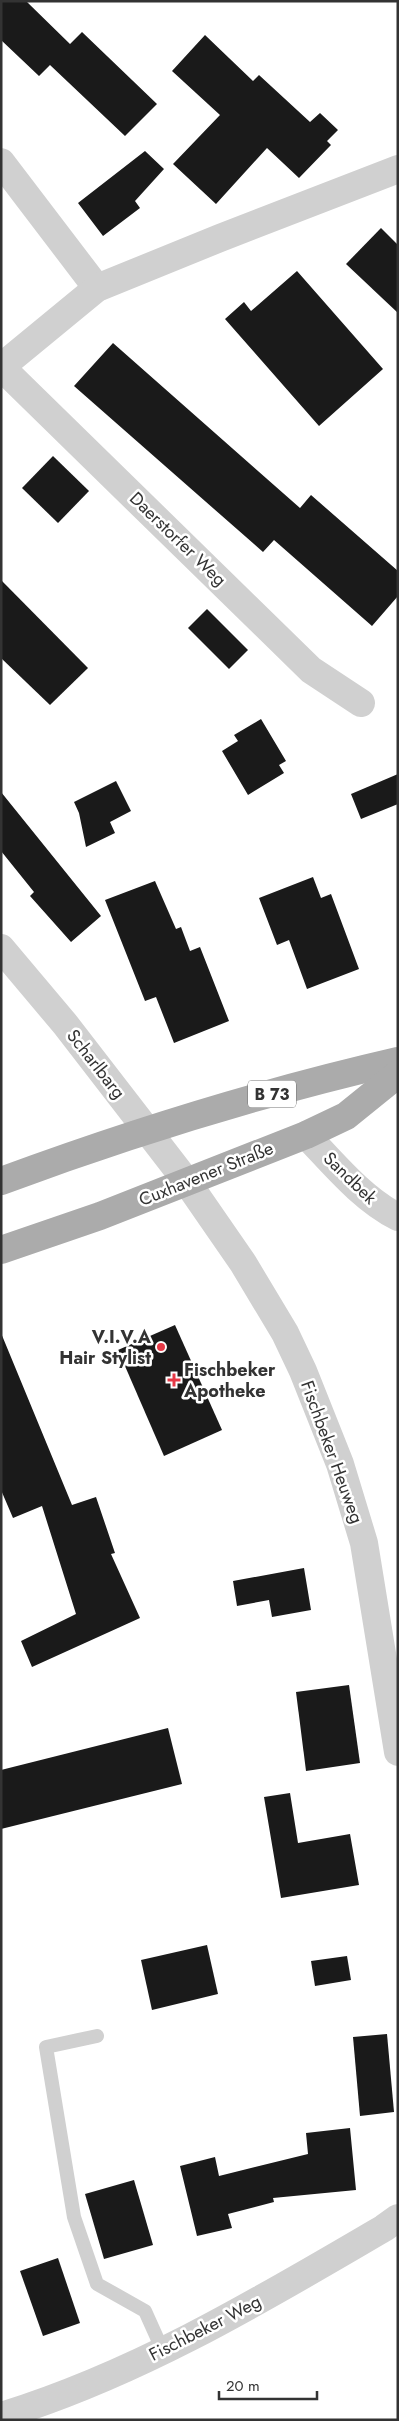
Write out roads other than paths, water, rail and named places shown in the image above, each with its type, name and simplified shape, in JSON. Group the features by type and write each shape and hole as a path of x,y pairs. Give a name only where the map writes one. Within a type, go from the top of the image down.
{"main road":[{"name":"B 73","path":"1,1181 147,1130 326,1078 398,1061"},
{"name":"Cuxhavener Straße","path":"1,1250 100,1216 306,1135 346,1116 398,1074"}],"street":[{"path":"1,162 97,288"},
{"name":"Daerstorfer Weg","path":"361,704 311,670 1,367 97,288 398,169"},
{"name":"Scharlbarg","path":"1,948 64,1024 187,1182"},
{"name":"Sandbek","path":"306,1135 365,1193 385,1210 398,1217"},
{"name":"Fischbeker Heuweg","path":"187,1182 243,1263 276,1318 303,1371 340,1464 364,1543 398,1752"},
{"name":"Fischbeker Weg","path":"1,2416 44,2403 195,2336 277,2291 398,2218"}],"lane":[{"path":"97,2036 46,2047 74,2218 97,2284 145,2311 163,2351"}],"place":[{"name":"V.I.V.A Hair Stylist","path":"161,1347"},
{"name":"Fischbeker Apotheke","path":"174,1380"}]}
